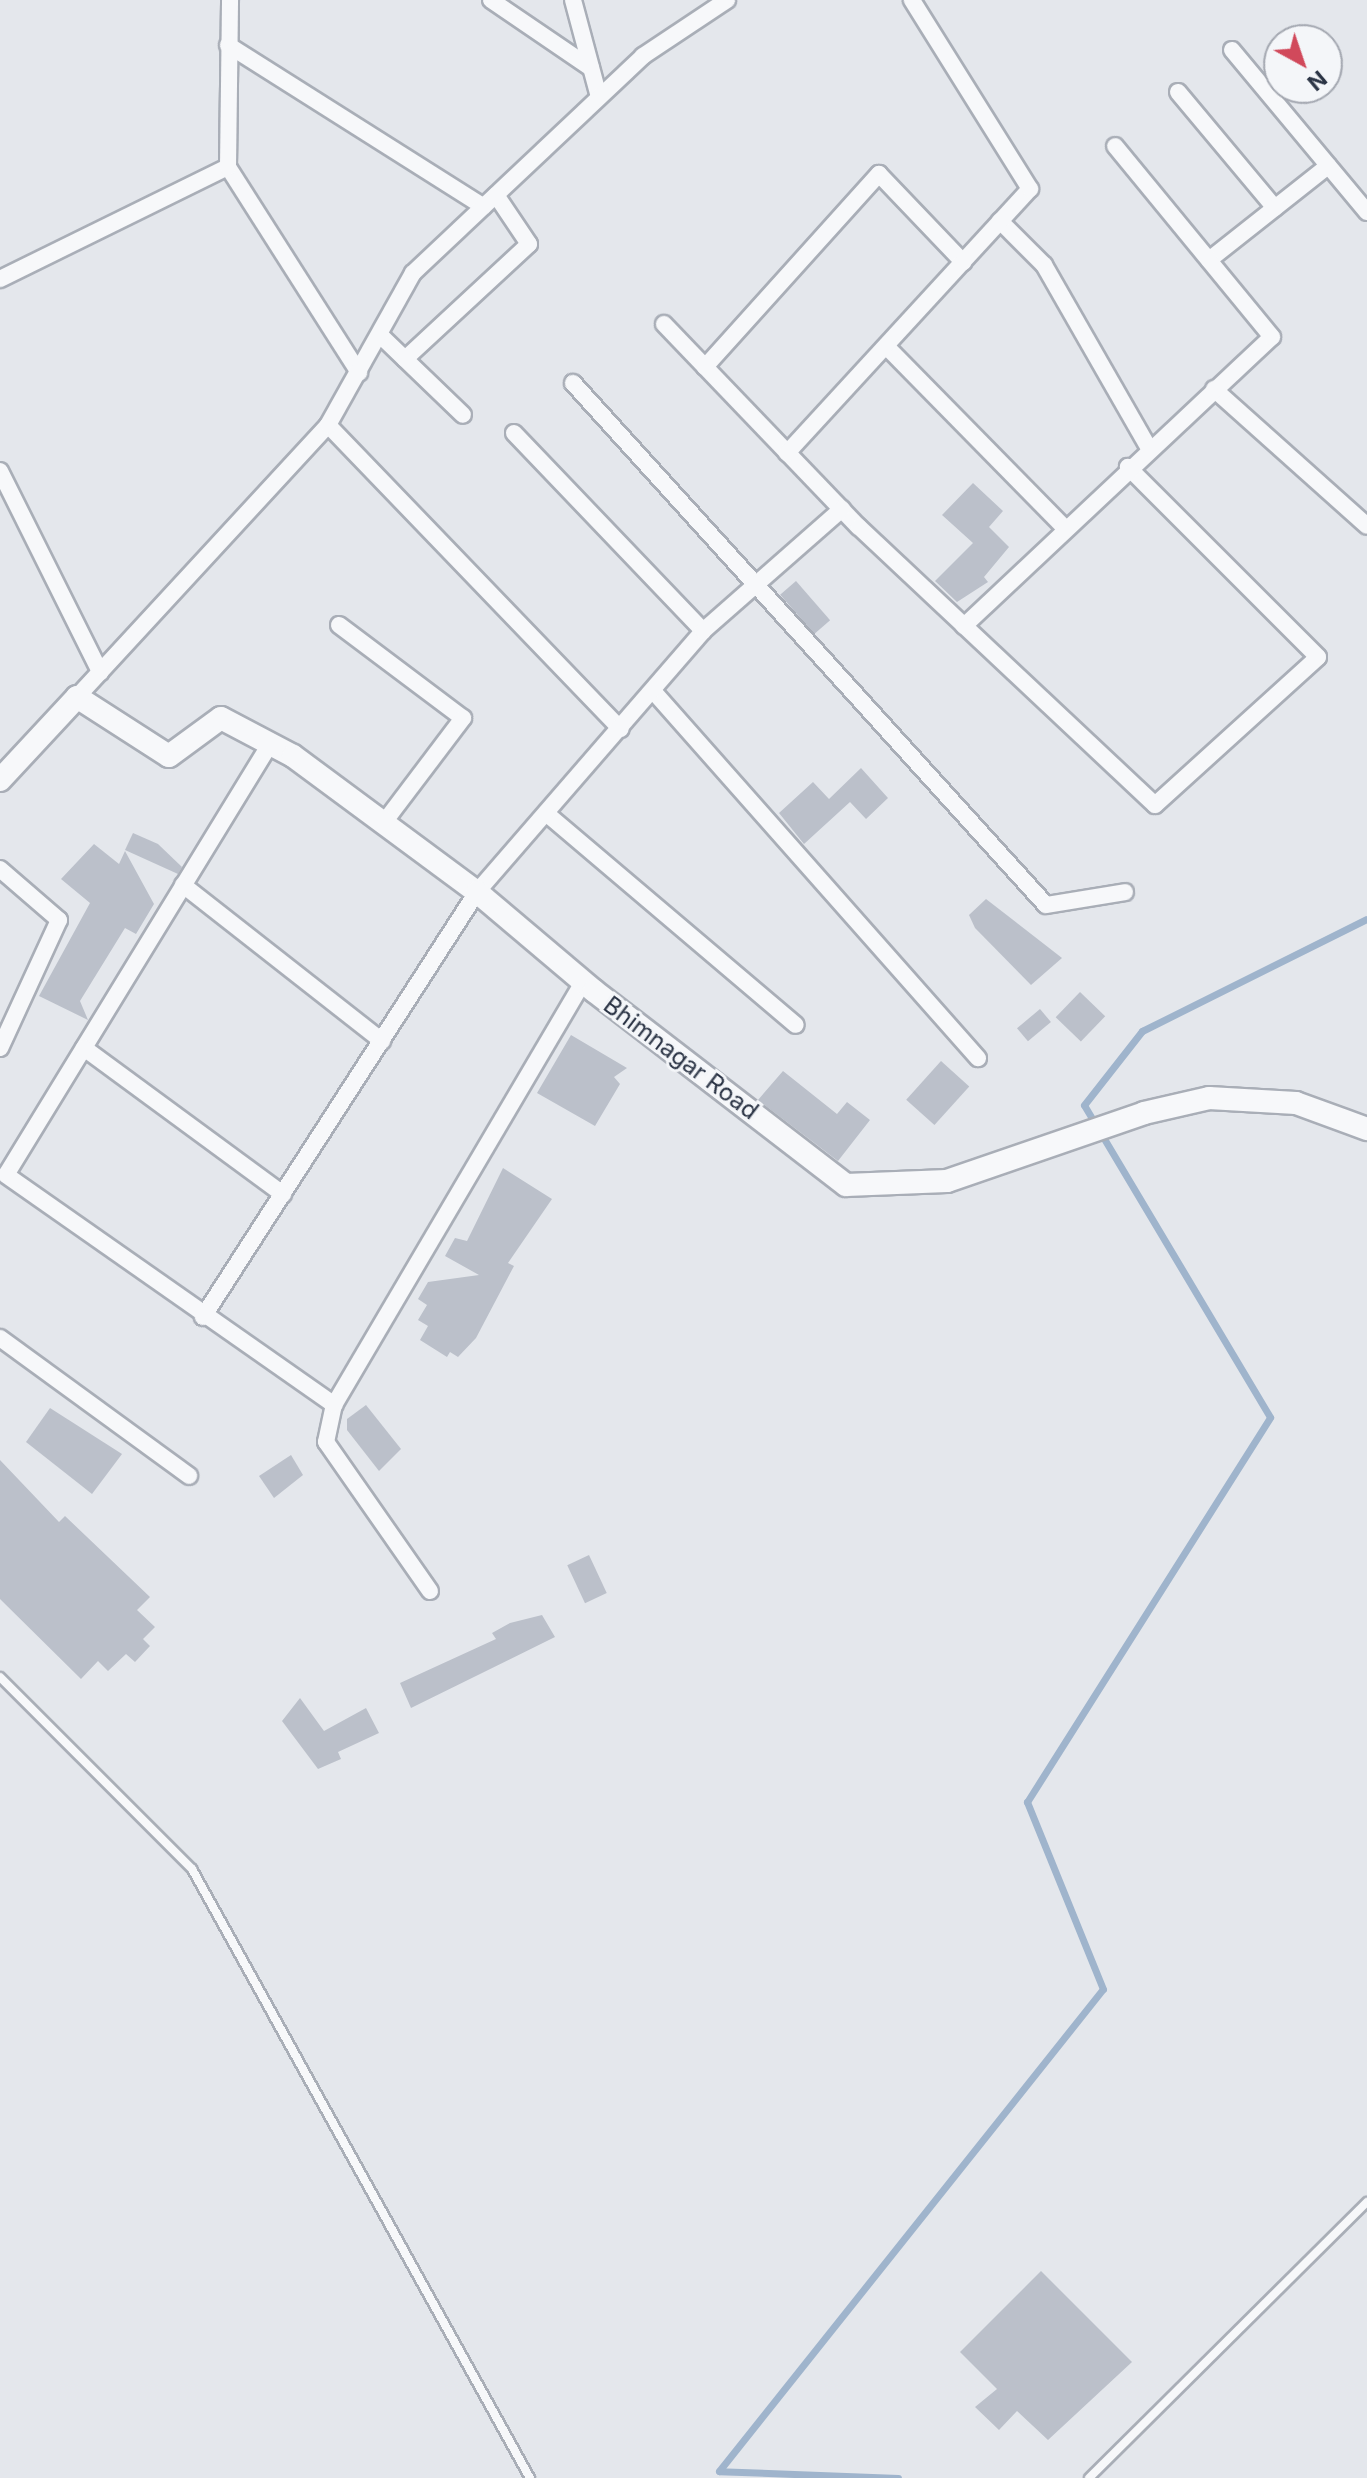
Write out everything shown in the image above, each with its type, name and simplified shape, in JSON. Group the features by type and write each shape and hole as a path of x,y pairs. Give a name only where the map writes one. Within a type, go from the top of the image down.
{"street":[{"path":"230,0 228,167 359,373"},
{"path":"491,0 591,68"},
{"path":"573,0 599,97"},
{"path":"0,780 328,425 413,273 643,56 710,5 727,0"},
{"path":"787,453 1030,189 912,0"},
{"path":"228,45 490,201 529,244 405,359"},
{"path":"1232,50 1367,212"},
{"path":"1178,92 1275,208"},
{"path":"964,626 1128,467 1272,337 1115,146"},
{"path":"1209,260 1328,166"},
{"path":"0,279 228,167"},
{"path":"705,367 879,174 963,262"},
{"path":"1000,221 1044,265 1149,448"},
{"path":"664,324 842,509 1155,805 1318,657 1128,467"},
{"path":"380,335 463,415"},
{"path":"886,346 1065,528"},
{"path":"573,383 1046,905 1125,892"},
{"path":"1214,389 1367,526"},
{"path":"328,425 621,729"},
{"path":"514,433 703,631"},
{"path":"0,471 100,672"},
{"path":"203,1317 477,892 654,692 703,631 757,588 842,509"},
{"path":"339,625 463,718 382,825"},
{"path":"654,692 978,1058"},
{"name":"Bhimnagar Road","path":"77,697 169,756 221,718 270,744 477,892 583,982 846,1185 947,1181 1144,1113 1209,1098 1296,1103 1367,1129"},
{"path":"270,744 6,1175 203,1317 334,1405"},
{"path":"547,814 796,1025"},
{"path":"0,869 59,920 0,1048"},
{"path":"183,885 382,1041"},
{"path":"430,1591 330,1451 326,1442 334,1405 583,982"},
{"path":"84,1048 283,1194"},
{"path":"0,1338 189,1476"}],"lane":[{"path":"0,1677 192,1869 530,2478"},
{"path":"1089,2478 1367,2202"}],"building":[{"path":"973,483 1003,511 989,527 1009,547 984,577 988,582 957,602 935,581 973,543 942,515"},
{"path":"796,581 830,620 814,634 780,595"},
{"path":"861,768 888,798 866,819 850,802 804,844 779,813 813,782 829,799"},
{"path":"133,833 158,844 182,867 178,874 125,850"},
{"path":"94,844 119,864 125,851 154,904 136,934 125,928 80,1001 88,1020 39,996 90,903 61,879"},
{"path":"986,899 1062,958 1031,985 975,928 969,915"},
{"path":"1080,992 1105,1016 1081,1041 1056,1017"},
{"path":"1040,1009 1051,1022 1028,1041 1017,1028"},
{"path":"571,1035 627,1068 614,1077 620,1084 595,1126 537,1093"},
{"path":"941,1061 969,1086 934,1125 906,1100"},
{"path":"783,1071 837,1114 847,1102 870,1120 838,1161 758,1100"},
{"path":"503,1168 552,1199 508,1263 514,1266 476,1338 458,1357 450,1352 447,1357 420,1340 428,1326 418,1320 427,1305 418,1299 428,1282 479,1275 445,1256 455,1238 467,1241"},
{"path":"366,1405 401,1449 379,1471 347,1430 347,1419"},
{"path":"50,1408 122,1454 92,1494 26,1442"},
{"path":"291,1455 303,1475 274,1498 259,1476"},
{"path":"0,1460 59,1522 65,1516 150,1597 137,1610 155,1627 143,1639 150,1646 135,1662 126,1654 108,1671 98,1661 81,1679 0,1599"},
{"path":"589,1555 607,1593 585,1603 567,1565"},
{"path":"542,1615 555,1637 411,1708 400,1683 496,1639 492,1633 510,1623"},
{"path":"300,1698 324,1731 366,1708 379,1733 338,1752 341,1759 318,1769 282,1721"},
{"path":"1041,2271 1132,2362 1048,2440 1017,2411 999,2430 975,2407 997,2389 960,2352"}],"waterway":[{"path":"898,2478 719,2471 1103,1989 1027,1802 1270,1417 1084,1105 1142,1031 1367,919"}]}
